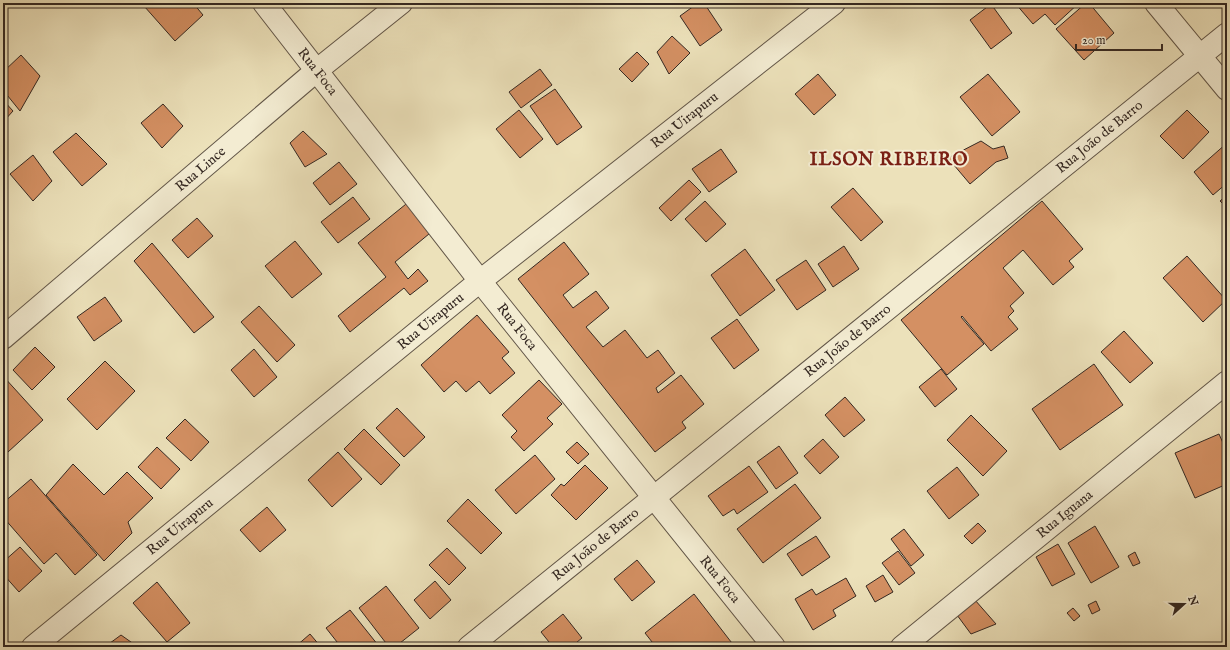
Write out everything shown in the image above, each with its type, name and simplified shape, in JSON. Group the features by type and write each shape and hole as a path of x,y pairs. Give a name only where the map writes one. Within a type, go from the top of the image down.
{"street":[{"name":"Rua Foca","path":"264,3 480,281 774,647"},
{"name":"Rua Lince","path":"3,338 316,71 401,3"},
{"name":"Rua Uirapuru","path":"33,647 480,281 834,3"},
{"path":"1156,3 1227,89"},
{"name":"Rua João de Barro","path":"469,647 1227,34"},
{"name":"Rua Iguana","path":"902,647 1227,382"}],"building":[{"path":"148,3 193,3 203,15 175,41 144,6"},
{"path":"698,3 704,3 722,30 700,46 680,16"},
{"path":"1015,3 1079,3 1055,25 1045,14 1033,24"},
{"path":"1086,3 1089,3 1114,33 1084,60 1056,29"},
{"path":"991,4 1012,33 991,49 970,20"},
{"path":"672,36 690,53 669,74 657,52"},
{"path":"637,52 649,64 632,82 619,69"},
{"path":"21,55 40,76 20,111 3,90 3,72"},
{"path":"540,69 552,85 521,108 509,92"},
{"path":"818,74 836,95 814,115 795,94"},
{"path":"988,74 1020,112 992,136 960,97"},
{"path":"555,89 582,127 557,145 530,106"},
{"path":"3,100 13,111 3,122"},
{"path":"163,104 183,126 162,148 141,123"},
{"path":"519,110 543,139 520,158 496,129"},
{"path":"1187,110 1209,132 1183,159 1160,136"},
{"path":"303,131 327,154 305,167 290,143"},
{"path":"76,133 107,164 82,186 53,152"},
{"path":"981,141 993,149 1004,146 1008,158 996,162 970,184 948,158"},
{"path":"1227,143 1227,183 1213,195 1194,172"},
{"path":"721,149 737,172 709,192 692,169"},
{"path":"33,155 52,181 33,201 10,174"},
{"path":"339,162 357,184 330,205 313,183"},
{"path":"689,180 701,192 671,221 659,208"},
{"path":"853,188 883,222 861,241 831,207"},
{"path":"1227,195 1227,208 1220,201"},
{"path":"353,197 370,219 338,243 321,222"},
{"path":"411,200 435,229 395,262 408,279 418,269 428,281 410,295 404,288 350,332 338,316 386,277 358,243"},
{"path":"705,201 726,224 706,242 685,219"},
{"path":"1042,201 1083,249 1069,261 1074,267 1053,285 1023,250 1003,268 1024,293 1010,306 1014,311 1008,317 1018,329 991,351 962,316 961,317 984,344 947,375 901,320"},
{"path":"197,218 213,236 188,258 172,240"},
{"path":"295,241 322,274 292,298 265,266"},
{"path":"564,242 589,274 563,295 573,308 596,291 609,308 586,327 603,347 625,330 647,358 658,350 675,373 656,388 658,393 681,375 704,404 682,422 686,428 655,452 518,279"},
{"path":"152,243 214,317 194,333 134,261"},
{"path":"844,246 859,269 833,287 818,264"},
{"path":"745,249 775,290 740,316 711,275"},
{"path":"1187,256 1226,300 1203,322 1163,278"},
{"path":"806,260 826,290 797,310 776,280"},
{"path":"105,297 122,321 94,341 77,317"},
{"path":"259,306 295,345 277,362 241,322"},
{"path":"477,315 509,352 502,358 515,373 490,394 479,381 466,392 456,381 444,392 421,365"},
{"path":"737,319 759,350 734,369 711,338"},
{"path":"1124,331 1153,363 1130,383 1101,352"},
{"path":"35,347 55,367 32,390 13,370"},
{"path":"254,349 277,377 254,397 231,370"},
{"path":"105,361 135,391 97,430 67,399"},
{"path":"1094,364 1123,405 1060,450 1032,409"},
{"path":"941,369 957,389 935,407 919,387"},
{"path":"3,376 43,420 8,452 3,447"},
{"path":"539,380 562,404 547,418 553,424 524,451 511,437 517,431 502,415"},
{"path":"845,397 865,420 844,437 825,415"},
{"path":"397,408 425,437 404,457 376,428"},
{"path":"971,415 1007,451 983,476 947,440"},
{"path":"185,419 209,442 191,461 166,438"},
{"path":"364,429 400,465 381,485 344,449"},
{"path":"1219,434 1227,452 1227,484 1195,498 1175,453"},
{"path":"823,439 839,457 820,474 804,456"},
{"path":"577,442 589,454 578,464 566,452"},
{"path":"779,446 798,473 776,489 757,462"},
{"path":"157,447 180,469 161,489 138,467"},
{"path":"338,452 362,479 332,507 308,480"},
{"path":"535,455 555,479 516,514 495,490"},
{"path":"73,464 104,495 127,472 153,498 128,522 132,533 104,561 46,495"},
{"path":"585,465 608,488 576,520 551,495 561,484 564,486"},
{"path":"749,466 768,492 737,514 734,509 723,516 708,496"},
{"path":"957,467 979,495 949,519 927,491"},
{"path":"31,479 97,555 75,575 56,553 44,564 3,517 3,503"},
{"path":"795,484 821,518 763,563 737,529"},
{"path":"468,499 502,533 481,554 447,521"},
{"path":"267,507 286,530 260,552 240,530"},
{"path":"978,523 986,531 972,544 964,536"},
{"path":"1095,526 1119,567 1091,583 1068,543"},
{"path":"904,529 924,555 911,566 891,539"},
{"path":"816,536 830,557 802,576 787,554"},
{"path":"1058,544 1075,574 1052,586 1036,557"},
{"path":"20,547 42,571 19,592 3,574 3,562"},
{"path":"447,548 466,568 449,585 429,565"},
{"path":"898,551 915,573 899,585 882,563"},
{"path":"1135,552 1140,563 1133,566 1128,556"},
{"path":"637,560 655,582 632,601 614,579"},
{"path":"883,575 893,592 875,602 866,586"},
{"path":"846,578 856,596 833,610 836,616 813,630 795,599 812,589 816,595"},
{"path":"435,581 451,600 430,619 414,600"},
{"path":"157,582 190,623 167,642 133,603"},
{"path":"386,586 419,628 395,647 389,647 359,608"},
{"path":"694,594 735,647 656,647 645,633"},
{"path":"975,600 996,624 971,634 957,615"},
{"path":"1096,601 1100,610 1092,614 1088,605"},
{"path":"1073,608 1080,616 1074,621 1067,613"},
{"path":"350,610 378,645 376,647 341,647 326,628"},
{"path":"563,614 582,638 571,647 553,647 541,632"},
{"path":"310,634 321,647 295,647"},
{"path":"121,635 138,647 106,646"}],"district":[{"name":"ILSON RIBEIRO","path":"889,160"}]}
